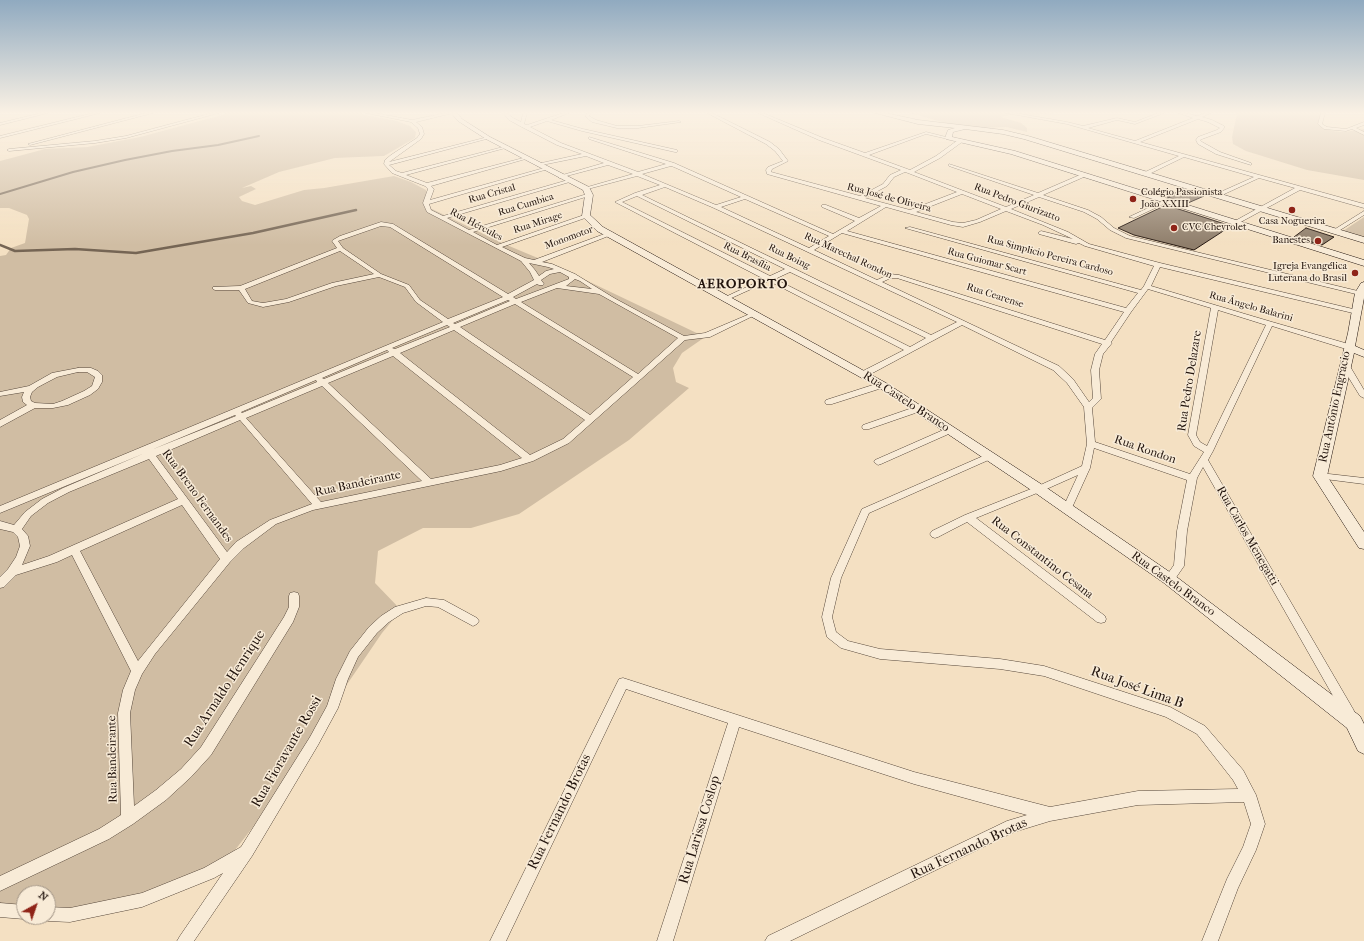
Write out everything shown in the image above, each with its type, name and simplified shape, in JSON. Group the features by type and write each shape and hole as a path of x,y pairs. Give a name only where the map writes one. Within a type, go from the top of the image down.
{"street":[{"path":"386,164 392,157"},
{"path":"386,164 414,157"},
{"path":"401,175 469,157"},
{"path":"426,203 576,157"},
{"name":"Rua Marechal Rondon","path":"593,157 666,185 716,207 810,250 1056,368 1070,381 1088,407"},
{"path":"650,157 672,164 833,236"},
{"name":"Rua José de Oliveira","path":"783,157 786,161 770,168 768,170 769,173 884,206 958,225 978,221 1006,209"},
{"name":"Rua Pedro Giurizatto","path":"870,157 1066,233 1087,244"},
{"path":"859,199 888,183 892,176 908,171 938,157"},
{"path":"1029,157 1364,264"},
{"path":"1090,157 1364,240"},
{"path":"1145,174 1181,157"},
{"path":"1186,157 1364,206"},
{"path":"1227,157 1249,164"},
{"path":"427,185 527,158 588,192 586,216"},
{"path":"562,177 608,163"},
{"path":"386,164 394,172 427,185 431,189 426,203"},
{"name":"Rua Cumbica","path":"468,232 672,164"},
{"path":"951,165 1037,196 1086,211 1099,218 1112,229 1128,237 1362,288"},
{"path":"1006,209 1084,175"},
{"path":"1218,195 1258,177"},
{"name":"Rua Cristal","path":"442,218 570,181"},
{"path":"637,194 666,185"},
{"path":"1235,223 1299,188"},
{"path":"911,212 961,192"},
{"name":"Rua Brasília","path":"637,194 618,202 910,350"},
{"name":"Rua Boing","path":"637,194 931,338"},
{"path":"716,207 746,197"},
{"path":"1132,217 1167,201"},
{"name":"Rua Hércules","path":"426,203 429,211 496,247 525,262 536,261 550,265 573,275 683,338"},
{"path":"824,206 858,220"},
{"path":"810,250 858,220 884,206"},
{"path":"1335,231 1364,213"},
{"name":"Rua Castelo Branco","path":"586,216 594,226 882,385 1039,489 1067,510 1169,579 1359,723"},
{"name":"Rua Mirage","path":"496,247 586,216"},
{"name":"Rua Simplicio Pereira Cardoso","path":"928,217 927,226 953,240"},
{"path":"379,276 341,249 335,242 342,237 381,224 389,224 638,377"},
{"name":"Rua Simplicio Pereira Cardoso","path":"908,228 1144,289"},
{"name":"Rua Guiomar Scart","path":"841,231 1128,311"},
{"name":"Rua Pedro Giurizatto","path":"1041,233 1087,244 1158,265 1357,312"},
{"name":"Monomotor","path":"536,261 609,234"},
{"path":"215,288 241,288 341,249"},
{"path":"525,262 533,271 537,280"},
{"path":"1067,510 1086,468 1091,444 1088,407 1097,399 1095,370 1099,354 1144,289 1158,265"},
{"path":"725,299 791,269"},
{"path":"512,300 548,272 562,270"},
{"path":"0,510 148,452 512,300 570,282 573,275"},
{"path":"241,288 250,302 263,305 287,301 334,284 379,276 392,278 407,286 424,306 591,420"},
{"name":"Rua Cearense","path":"877,282 890,276 897,276 1108,343"},
{"name":"Rua Hércules","path":"537,280 542,284 554,287 579,288 602,292"},
{"name":"Rua Antônio Engracio","path":"1362,288 1320,476 1364,544"},
{"name":"Rua Ângelo Balarini","path":"1144,289 1215,307 1349,347"},
{"name":"Rua Pedro Delazare","path":"1206,455 1192,435 1215,307"},
{"path":"683,338 707,334 754,314"},
{"path":"864,374 962,322"},
{"path":"1169,579 1179,566 1182,530 1192,478 1206,455 1270,323"},
{"name":"Rua Bandeirante","path":"128,819 124,713 129,690 137,671 151,651 226,559 250,537 273,522 292,514 319,506 501,468 530,459 566,440 591,420 683,338"},
{"path":"1349,347 1364,354"},
{"path":"391,350 530,459"},
{"path":"1345,365 1364,396"},
{"path":"88,370 99,376 98,382 94,387 77,399 53,406 33,405 28,402 26,397 32,388 44,380 67,372 88,370"},
{"path":"320,380 429,483"},
{"path":"829,402 882,385"},
{"path":"0,394 32,388"},
{"path":"0,424 33,405"},
{"path":"866,427 918,409"},
{"path":"239,414 319,506"},
{"path":"878,462 950,430"},
{"name":"Rua Rondon","path":"1091,444 1192,478"},
{"path":"16,529 28,514 45,501 148,452"},
{"name":"Rua Breno Fernandes","path":"148,452 182,501 226,559"},
{"name":"Rua Carlos Menegatti","path":"1206,455 1359,723 1364,745"},
{"name":"Rua José Lima B","path":"990,456 865,511 836,578 827,617 831,634 845,645 880,654 1000,664 1044,671 1170,713 1201,730 1238,775 1249,795 1258,824 1249,850 1232,884 1210,941"},
{"path":"935,534 968,516 1039,489 1086,468"},
{"path":"1320,476 1363,482"},
{"path":"12,572 53,559 75,550 182,501"},
{"name":"Rua Constantino Cesana","path":"968,516 1101,619"},
{"path":"0,525 16,529 23,536 25,546 22,558 12,572 0,584"},
{"path":"75,550 137,671"},
{"name":"Rua Arnaldo Henrique","path":"0,884 79,847 128,819 161,795 186,773 206,751 289,619 294,607 294,596"},
{"name":"Rua Fioravante Rossi","path":"185,941 247,851 314,741 332,708 342,678 354,654 373,630 384,619 399,610 426,602 440,603 473,621"},
{"name":"Rua Fernando Brotas","path":"498,941 622,683 734,720"},
{"path":"734,720 914,778 1050,814"},
{"name":"Rua Larissa Coslop","path":"665,941 734,720"},
{"name":"Rua Fernando Brotas","path":"773,941 1012,826 1050,814 1138,798 1249,795"},
{"path":"56,914 70,915 142,900 209,873 247,851"},
{"path":"0,910 16,911"}],"shaded area":[{"path":"15,157 362,157 335,158 279,172 242,188 251,186 256,189 239,197 242,201 255,205 304,190 394,176 411,182 426,190 430,208 705,337 682,353 673,368 676,382 689,388 629,440 519,514 471,528 423,528 378,551 375,583 401,610 382,633 253,827 235,850 207,873 93,911 56,910 56,885 16,885 16,909 0,908 0,256 6,255 11,248 25,243 29,219 27,215 9,208 0,208 0,161"},
{"path":"1265,157 1364,157 1364,180 1307,170"},
{"path":"1364,217 1364,237 1343,231"}],"building":[{"path":"1183,189 1204,196 1188,203 1167,197"},
{"name":"CVC Chevrolet","path":"1166,205 1231,226 1194,250 1134,235 1118,228"},
{"name":"Banestes","path":"1306,228 1334,237 1322,245 1294,237"}],"waterway":[{"path":"0,194 73,172 141,157"},
{"path":"0,245 15,251 75,249 136,253 253,233 356,210"}],"place":[{"name":"Colégio Passionista João XXIII","path":"1133,199"},
{"name":"Casa Noguerira","path":"1292,210"},
{"name":"CVC Chevrolet","path":"1174,228"},
{"name":"Banestes","path":"1318,241"},
{"name":"Igreja Evangélica Luterana do Brasil","path":"1355,273"}],"district":[{"name":"AEROPORTO","path":"743,285"}]}
